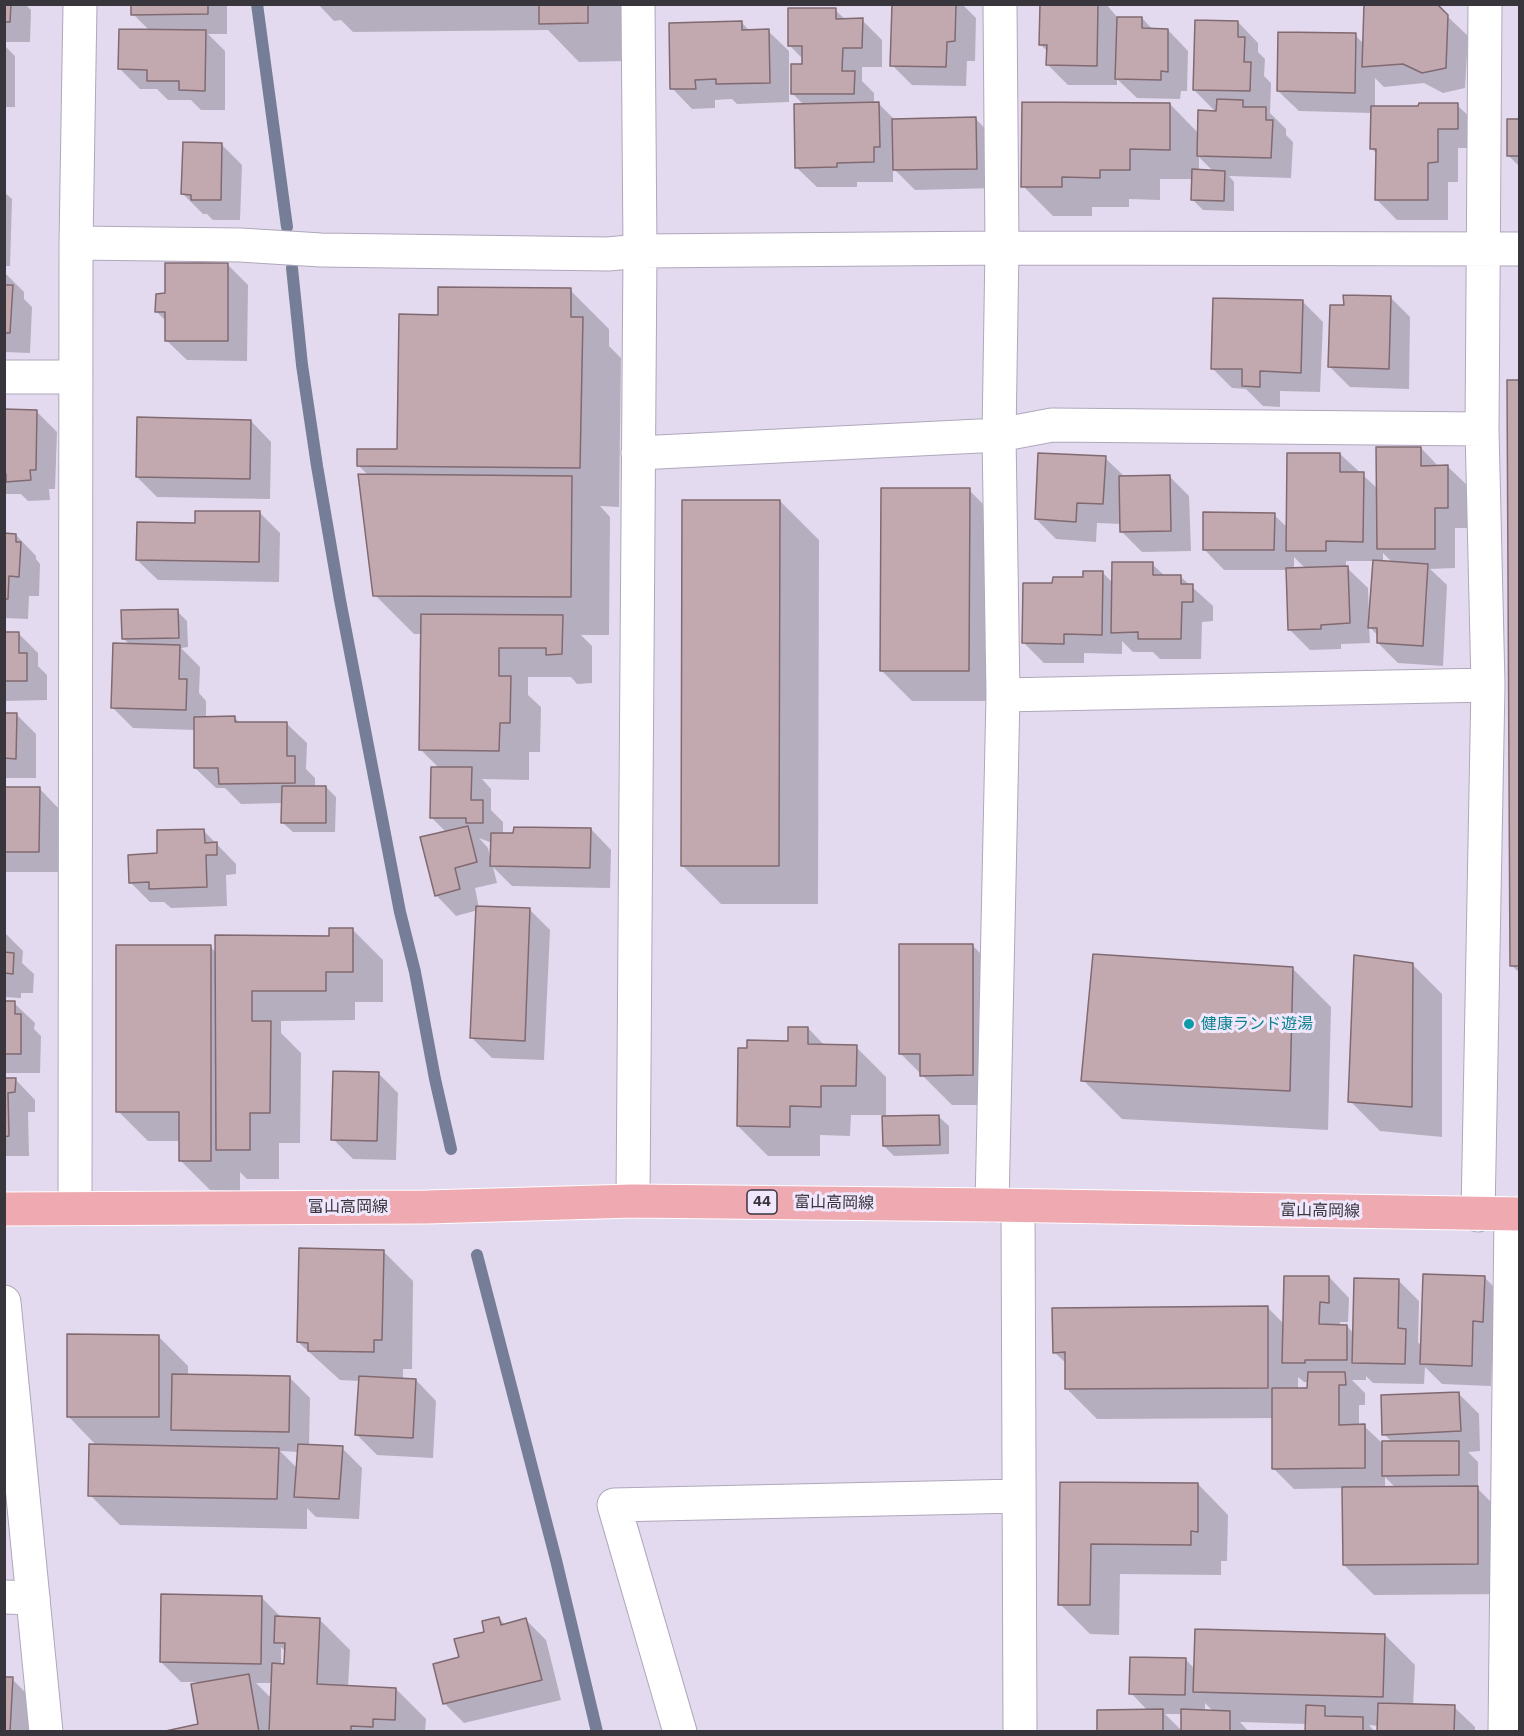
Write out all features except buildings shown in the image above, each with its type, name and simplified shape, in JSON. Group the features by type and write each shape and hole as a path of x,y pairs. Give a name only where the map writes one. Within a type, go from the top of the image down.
{"main road":[{"name":"富山高岡線","path":"4,1209 415,1207 633,1201 1515,1214"}],"street":[{"path":"75,1208 76,243 80,4"},
{"path":"633,1201 640,251 638,4"},
{"path":"1000,4 1002,248 999,435 1003,695 1005,1205 1019,1496 1020,1731"},
{"path":"1478,1215 1488,685 1482,429 1485,4"},
{"path":"76,243 240,245 321,250 608,254 640,251 1002,248 1520,249"},
{"path":"4,377 76,377"},
{"path":"638,453 999,435 1052,425 1482,429"},
{"path":"1003,695 1488,685"},
{"path":"1505,1731 1515,1214"},
{"path":"4,1302 19,1598 46,1731"},
{"path":"680,1731 614,1505 1019,1496"}],"waterway":[{"path":"257,4 287,227"},
{"path":"292,268 302,365 340,600 400,912 415,972 451,1149"},
{"path":"477,1255 556,1560 597,1732"}],"place":[{"name":"健康ランド遊湯","path":"1189,1024"}]}
